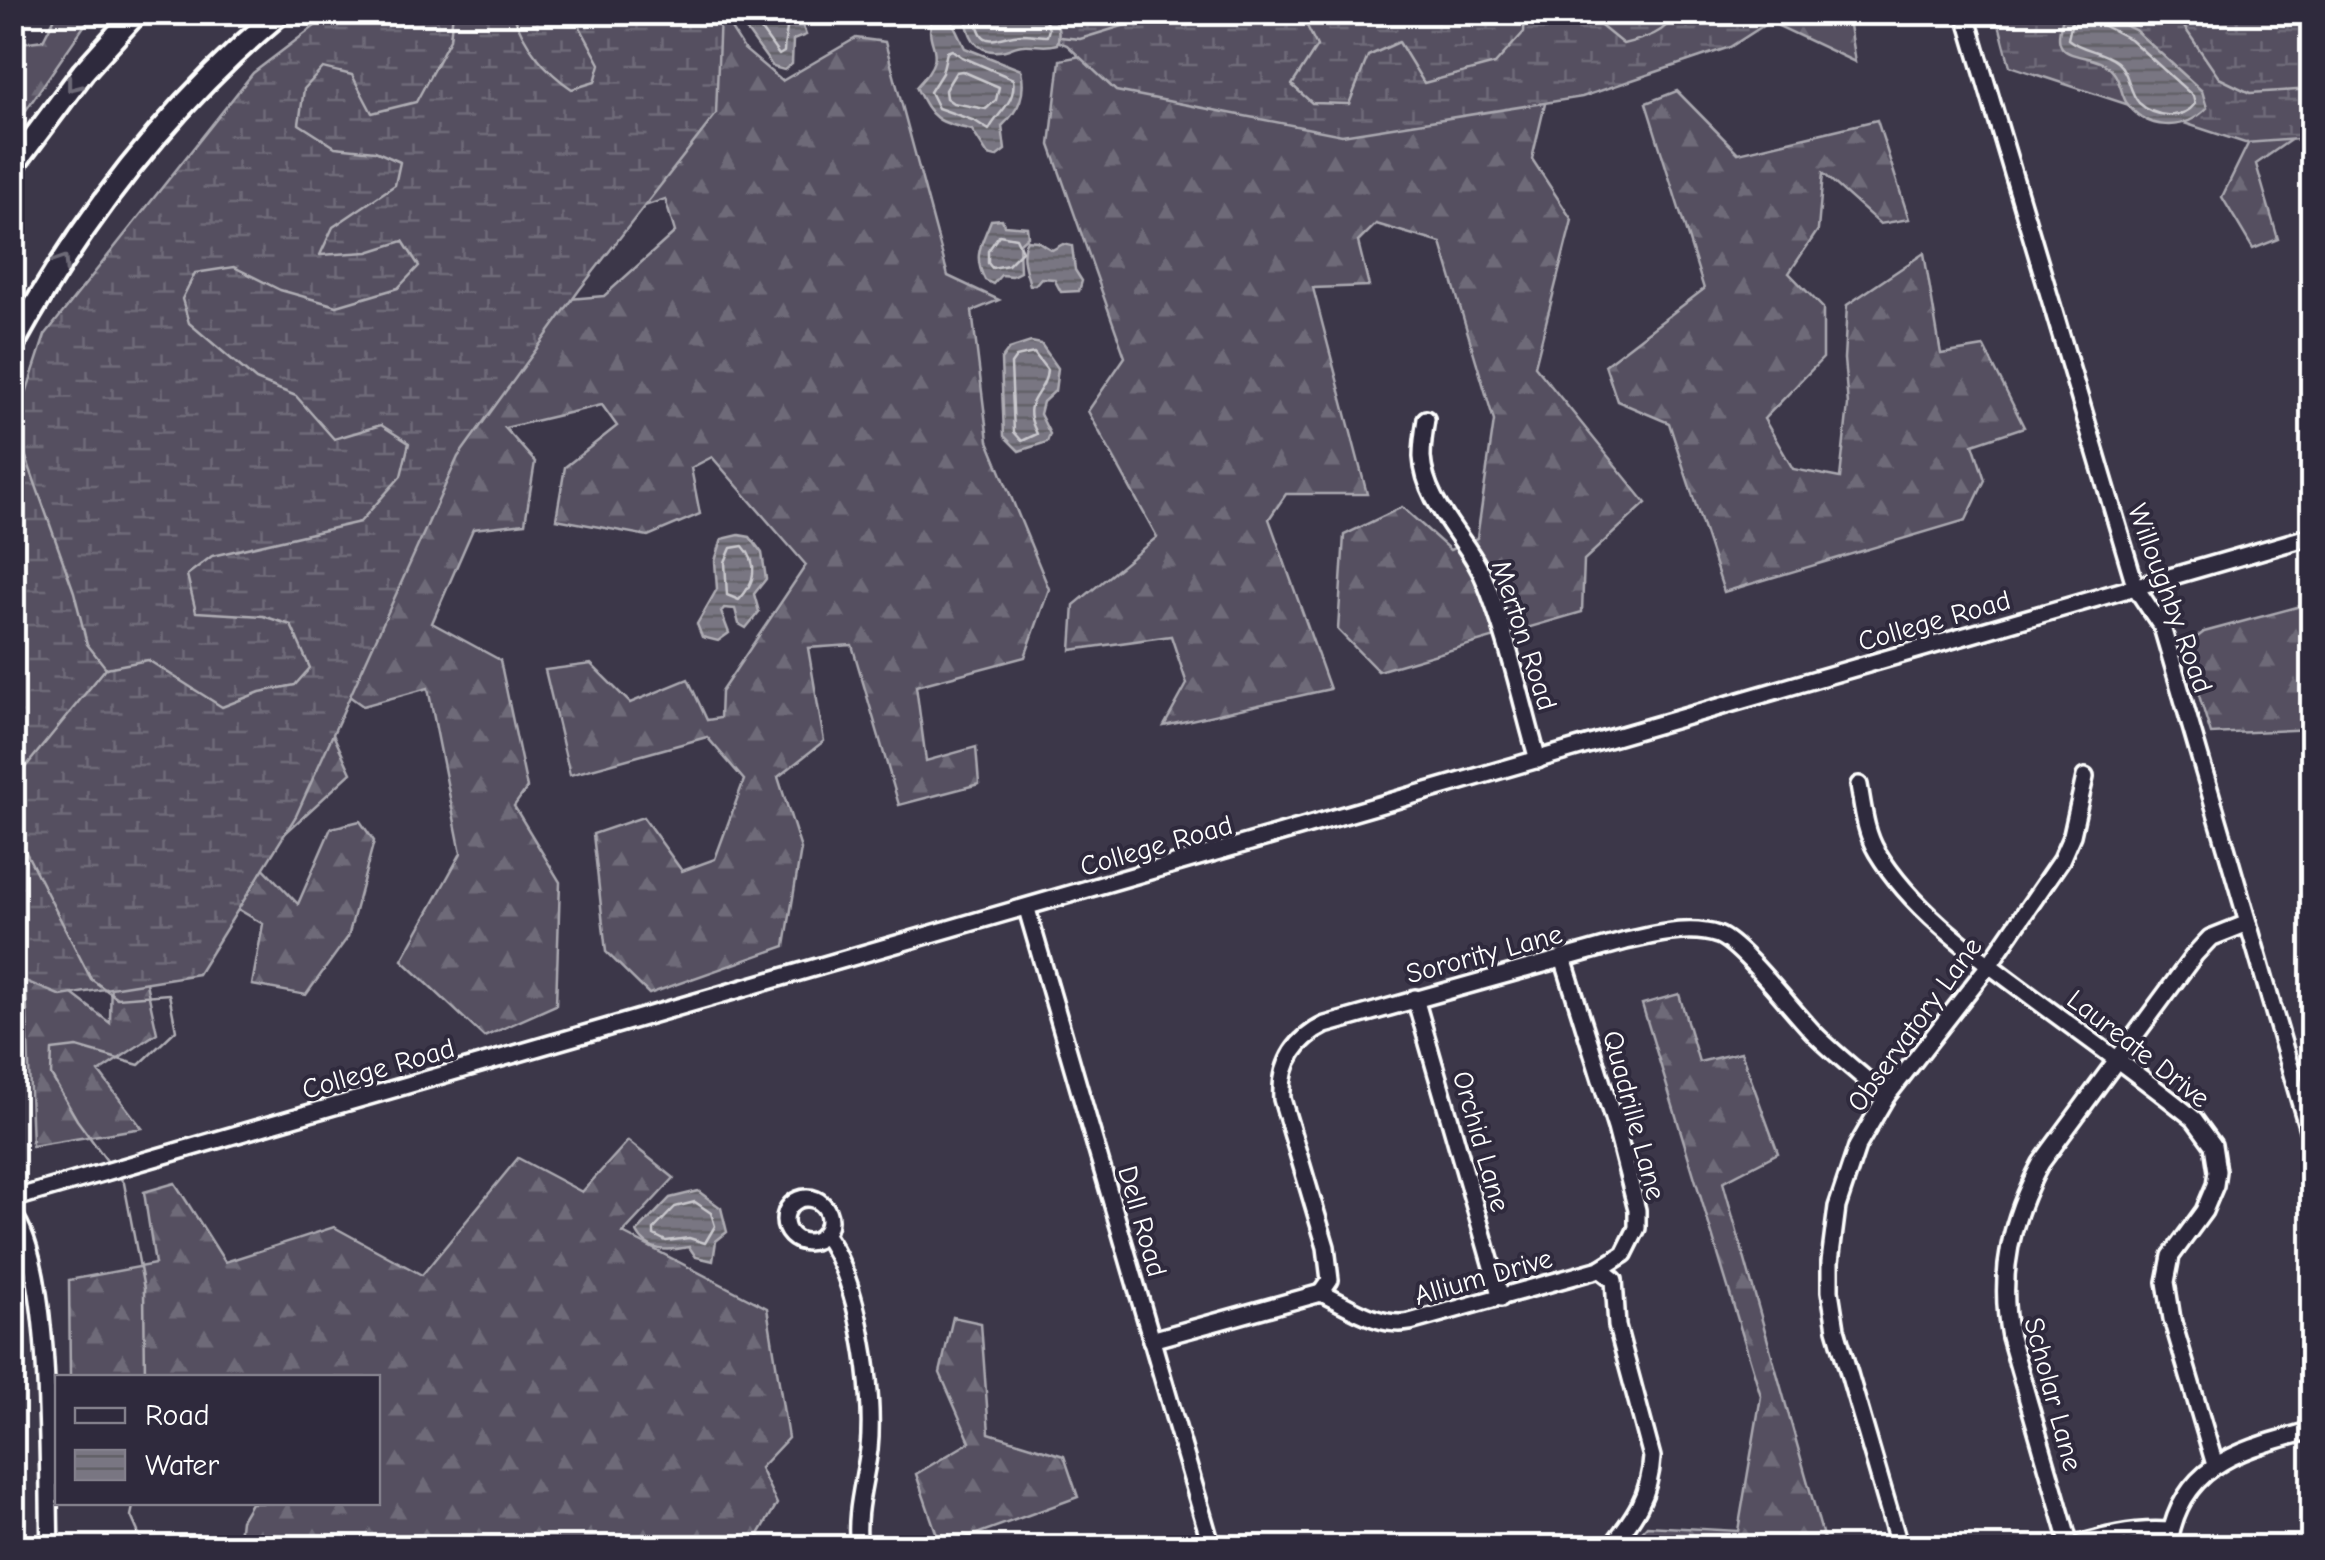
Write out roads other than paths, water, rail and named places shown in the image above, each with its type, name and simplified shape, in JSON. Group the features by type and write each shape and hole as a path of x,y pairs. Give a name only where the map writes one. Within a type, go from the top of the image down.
{"highway":[{"path":"12,167 134,12"},
{"path":"12,346 70,249 122,177 202,86 281,12"}],"street":[{"name":"Willoughby Road","path":"1964,12 2136,588 2162,626 2312,1143"},
{"name":"Merton Road","path":"1426,418 1422,457 1425,475 1433,496 1487,584 1538,760"},
{"name":"College Road","path":"12,1199 2312,536"},
{"name":"Observatory Lane","path":"1900,1548 1836,1329 1830,1291 1832,1232 1857,1147 1886,1097 1989,965 2061,860 2072,835 2085,777"},
{"name":"Laureate Drive","path":"1859,785 1868,832 1876,851 1914,898 1989,965 2194,1119 2212,1145 2217,1172 2212,1198 2172,1256 2166,1282 2177,1338 2215,1465"},
{"name":"Dell Road","path":"1027,908 1212,1548"},
{"name":"Scholar Lane","path":"2068,1547 2010,1336 2005,1275 2009,1240 2027,1188 2041,1163 2210,938 2248,923"},
{"name":"Sorority Lane","path":"1322,1293 1330,1280 1329,1264 1282,1099 1281,1081 1287,1061 1310,1032 1325,1025 1563,958 1669,932 1699,931 1721,936 1740,950 1819,1038 1886,1097"},
{"name":"Quadrille Lane","path":"1563,958 1638,1210 1637,1228 1624,1254 1600,1269"},
{"name":"Orchid Lane","path":"1415,998 1501,1298"},
{"path":"12,1213 22,1229 29,1254 42,1332 50,1548"},
{"path":"824,1234 832,1244 845,1280 863,1342 869,1383 872,1411 857,1523 859,1548"},
{"path":"1600,1269 1614,1280 1616,1326 1652,1457 1650,1477 1636,1516 1610,1548"},
{"name":"Allium Drive","path":"1322,1293 1395,1325 1600,1269"},
{"path":"1151,1340 1322,1293"},
{"path":"2068,1547 2142,1529 2169,1539 2184,1500 2215,1465 2240,1450 2312,1430"}],"water":[{"path":"738,13 798,13 806,35 793,40 792,64 784,70 773,67"},
{"path":"965,13 1047,15 1056,22 1057,44 1020,45 999,51 984,49 970,35"},
{"path":"2099,13 2135,30 2202,91 2207,108 2187,121 2165,125 2134,112 2114,73 2094,60 2065,51 2060,44 2064,15"},
{"path":"934,14 949,15 965,48 1021,70 1020,101 1002,126 1005,150 996,157 988,155 972,130 937,118 916,87 935,55 930,34"},
{"path":"1002,219 1004,225 1027,227 1028,236 1019,244 1020,272 1001,275 993,284 985,280 979,256 991,220"},
{"path":"1027,240 1052,250 1063,244 1072,246 1075,270 1082,281 1079,291 1061,292 1054,279 1041,278 1030,285 1023,257"},
{"path":"1031,342 1041,344 1058,368 1055,391 1043,402 1040,414 1050,434 1047,442 1019,451 1004,436 1001,360 1009,349"},
{"path":"750,537 762,553 766,579 754,594 759,612 746,628 739,624 735,609 724,608 721,612 729,633 718,641 702,637 697,624 717,589 715,561 722,539"},
{"path":"698,1191 721,1208 727,1232 716,1241 713,1261 696,1257 689,1247 659,1249 642,1239 637,1232 670,1198"}],"waterway":[{"path":"12,808 19,775 106,668 148,660 222,707 260,692 295,685 310,668 291,625 263,616 196,612 187,575 212,556 360,522 401,476 409,443 381,425 334,439 296,396 256,380 189,323 182,299 195,273 234,267 280,290 337,306 398,288 419,266 403,241 368,252 320,255 333,227 395,185 400,162 375,151 335,147 299,124 304,89 323,68 352,75 372,113 416,102 450,39 453,12"},
{"path":"513,12 536,56 572,89 595,82 600,64 572,12"},
{"path":"1060,37 1080,39 1142,20 1146,12"},
{"path":"1304,12 1303,18 1317,46 1292,85 1312,103 1349,104 1368,56 1399,42 1424,83 1495,64 1524,32 1525,12"},
{"path":"1591,12 1596,22 1623,44 1661,30 1676,12"},
{"path":"2174,12 2219,78 2250,93 2312,89"},
{"path":"12,418 74,592 87,644 106,668"},
{"path":"12,825 91,979 117,998 169,994 176,1030 139,1065 77,1047 52,1050 51,1075 110,1165"},
{"path":"118,1175 124,1183 144,1289 145,1375"},
{"path":"133,1505 131,1516 145,1548"}]}
